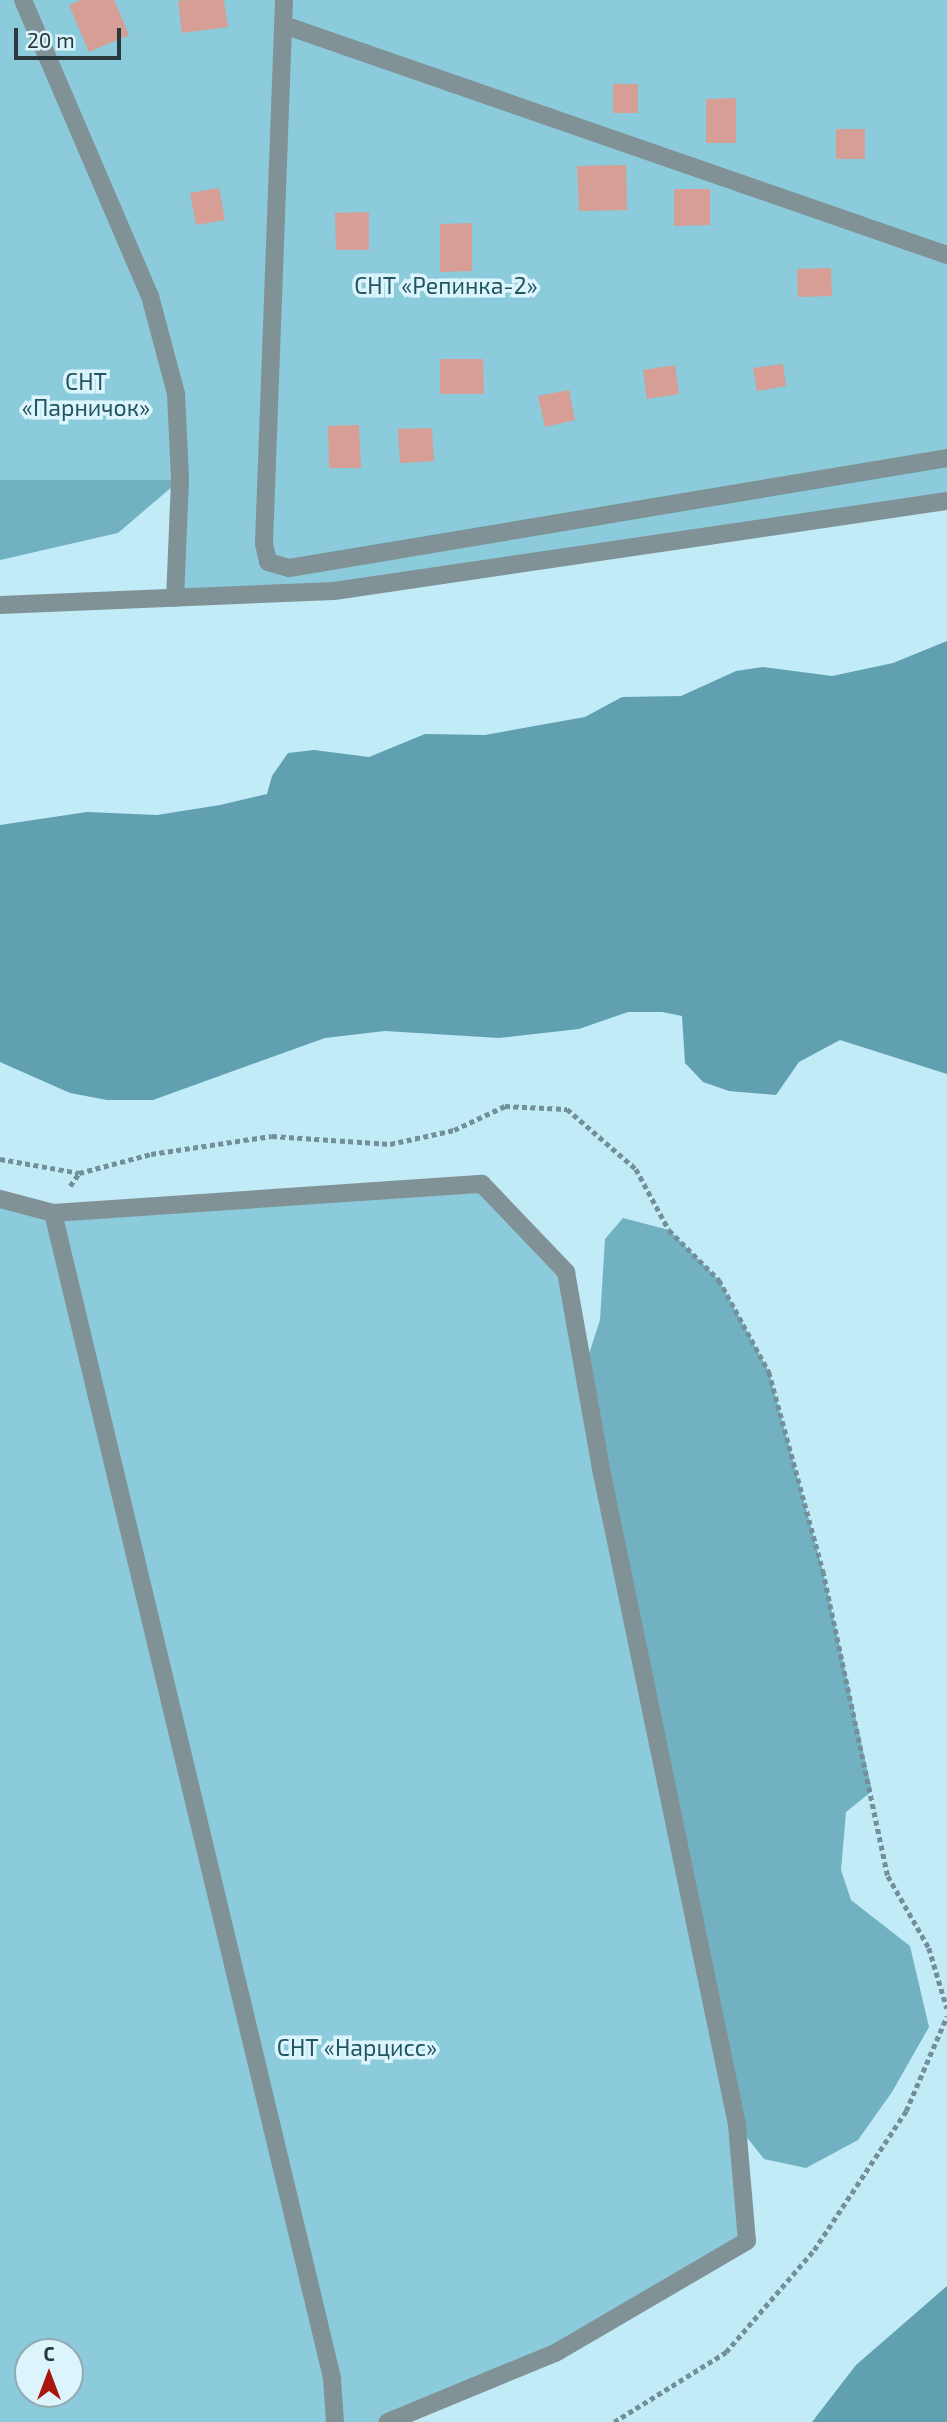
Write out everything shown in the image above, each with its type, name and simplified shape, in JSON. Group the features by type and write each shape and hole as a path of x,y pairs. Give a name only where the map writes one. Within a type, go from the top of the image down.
{"street":[{"path":"23,0 150,296 176,394 180,480 175,598"},
{"path":"284,0 264,544 268,562 289,568 947,458"},
{"path":"284,24 947,255"},
{"path":"0,605 334,591 947,501"},
{"path":"0,1199 53,1213 482,1184 566,1272 602,1474 737,2125 747,2241 555,2353 388,2422"},
{"path":"53,1213 332,2378 335,2422"}],"path":[{"path":"0,1159 79,1172 150,1154 272,1136 390,1144 454,1130 505,1106 567,1109 636,1169 669,1230 719,1280 768,1372 826,1584 888,1876 929,1948 947,2008"},
{"path":"53,1213 79,1172"},
{"path":"614,2422 726,2352 814,2250 906,2111 947,2016"}],"green space":[{"name":"СНТ «Репинка-2»","path":"0,0 947,0 947,501 334,591 175,598 179,480 0,480"},
{"name":"СНТ «Нарцисс»","path":"482,1184 566,1272 737,2125 747,2241 555,2353 388,2422 0,2422 0,1199 53,1213"}],"shaded area":[{"path":"0,480 180,480 118,533 0,560"},
{"path":"947,641 947,1074 840,1040 799,1062 776,1095 729,1091 703,1082 685,1063 682,1016 662,1012 628,1012 579,1029 499,1038 385,1031 325,1038 153,1100 107,1100 70,1093 0,1062 0,825 87,812 157,815 220,805 267,794 272,776 288,753 314,750 369,757 425,734 485,735 585,717 622,697 681,696 736,671 763,667 832,676 893,663"},
{"path":"623,1218 669,1230 719,1280 769,1372 823,1571 872,1791 846,1812 841,1870 851,1900 910,1946 929,2027 892,2092 858,2140 806,2168 764,2159 737,2125 585,1366 600,1320 605,1239"},
{"path":"947,2286 947,2422 812,2422 856,2365"}],"building":[{"path":"81,0 114,0 129,35 89,52 69,5"},
{"path":"224,0 228,27 182,33 178,1"},
{"path":"613,84 638,84 638,113 613,113"},
{"path":"736,98 736,143 706,143 706,99"},
{"path":"836,129 865,129 865,159 836,159"},
{"path":"626,165 627,210 579,211 577,166"},
{"path":"219,188 225,220 196,225 190,193"},
{"path":"674,189 710,189 710,225 674,226"},
{"path":"369,212 369,250 336,250 335,213"},
{"path":"472,223 472,271 440,272 440,224"},
{"path":"831,268 832,296 798,297 797,269"},
{"path":"440,359 483,359 484,394 440,394"},
{"path":"783,364 786,386 757,391 753,368"},
{"path":"675,365 679,394 647,399 643,370"},
{"path":"569,390 575,420 545,427 538,396"},
{"path":"359,425 361,468 329,468 328,426"},
{"path":"432,428 434,461 400,463 398,429"}],"park label":[{"name":"СНТ «Парничок»","path":"86,394"}]}
